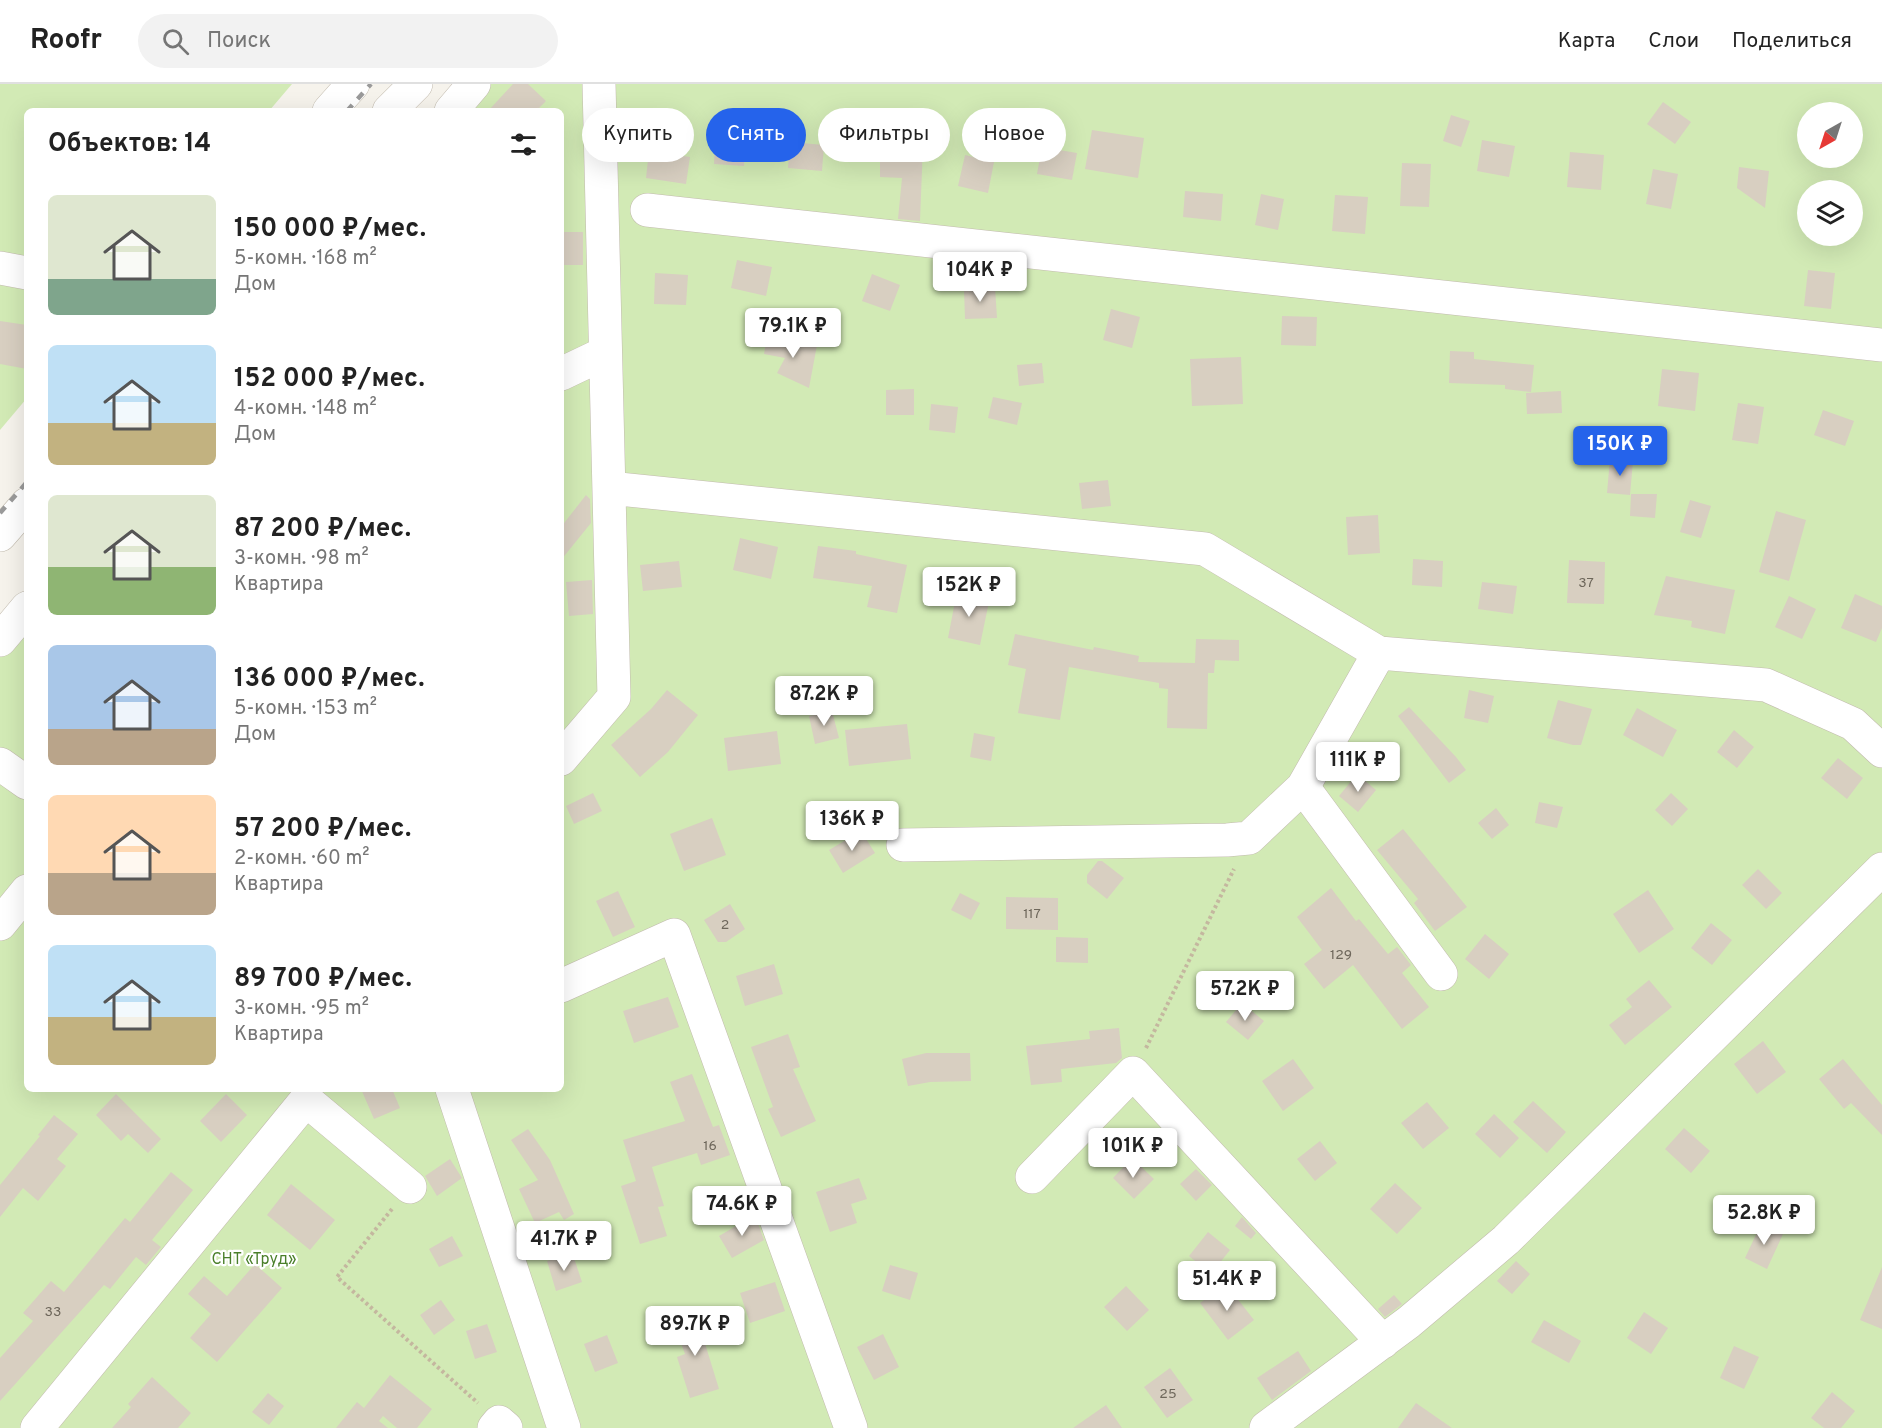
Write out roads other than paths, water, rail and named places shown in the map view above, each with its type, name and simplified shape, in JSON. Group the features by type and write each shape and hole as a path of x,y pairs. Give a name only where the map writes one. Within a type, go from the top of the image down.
{"street":[{"path":"332,108 353,84"},
{"path":"391,108 416,84"},
{"path":"454,108 474,84"},
{"path":"564,755 614,697 598,84"},
{"path":"647,210 1882,345"},
{"path":"0,268 24,272"},
{"path":"564,373 606,352"},
{"path":"609,488 1205,549 1379,653 1766,686 1854,724 1882,751"},
{"path":"0,535 24,507"},
{"path":"0,640 24,612"},
{"path":"903,845 1249,838 1303,787 1379,653"},
{"path":"0,764 24,781"},
{"path":"1303,787 1441,974"},
{"path":"1266,1428 1409,1322 1506,1240 1882,869"},
{"path":"0,924 24,895"},
{"path":"564,985 674,935 851,1428"},
{"path":"1032,1177 1133,1073 1383,1342"},
{"path":"453,1092 564,1428"},
{"path":"37,1428 300,1094 410,1187"}],"railway":[{"path":"350,108 371,84"},
{"path":"0,513 24,485"}],"park label":[{"name":"СНТ «Труд»","path":"254,1258"}]}
